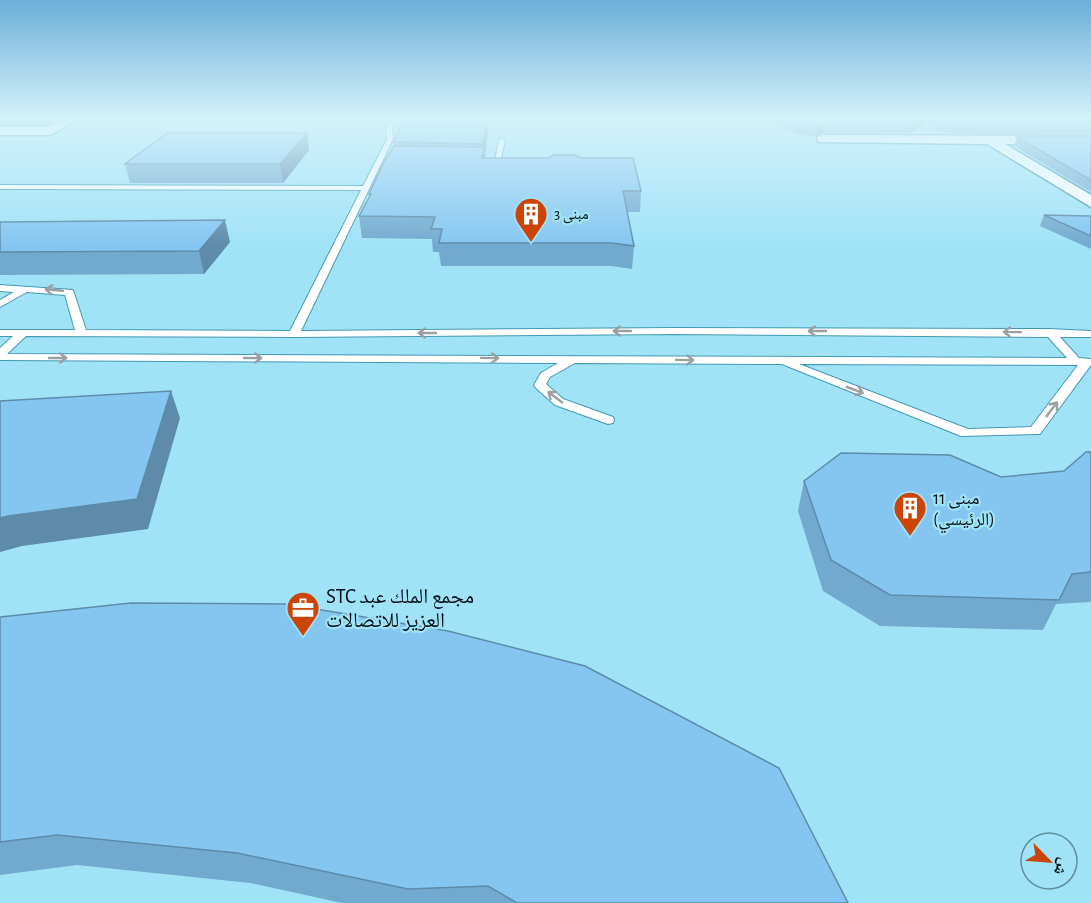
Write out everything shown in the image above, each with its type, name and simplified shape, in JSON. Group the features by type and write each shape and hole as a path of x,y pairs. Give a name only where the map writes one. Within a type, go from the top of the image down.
{"street":[{"path":"1024,161 1091,202"}],"lane":[{"path":"294,334 377,161"},
{"path":"483,161 498,161"},
{"path":"0,187 365,188"},
{"path":"0,288 69,292 81,333"},
{"path":"0,304 25,289"},
{"path":"0,333 294,334 676,331 1091,334"},
{"path":"1049,332 1084,362"},
{"path":"0,355 23,333"},
{"path":"0,355 1084,362"},
{"path":"575,359 545,375 540,385 559,402 608,420"},
{"path":"781,361 966,433 1035,431 1084,362"}],"building":[{"path":"129,161 282,161 280,164 125,164"},
{"path":"385,161 634,161 641,191 623,191 634,246 612,243 439,243 442,229 431,229 435,217 359,216"},
{"path":"1059,161 1091,161 1091,180"},
{"path":"1044,215 1091,216 1091,236"},
{"path":"225,220 199,251 0,252 0,222"},
{"path":"171,391 137,499 0,518 0,401"},
{"path":"1086,452 1091,452 1091,572 1072,574 1059,600 890,595 831,560 804,481 841,453 950,455 1001,477 1064,471"},
{"path":"131,603 286,604 448,631 585,666 779,768 848,903 517,903 488,886 408,889 237,853 57,835 0,842 0,617"}],"place":[{"name":"مبنى 3","path":"531,243"},
{"name":"مبنى 11 (الرئيسي)","path":"910,537"},
{"name":"STC مجمع الملك عبد العزيز للاتصالات","path":"303,637"}]}
